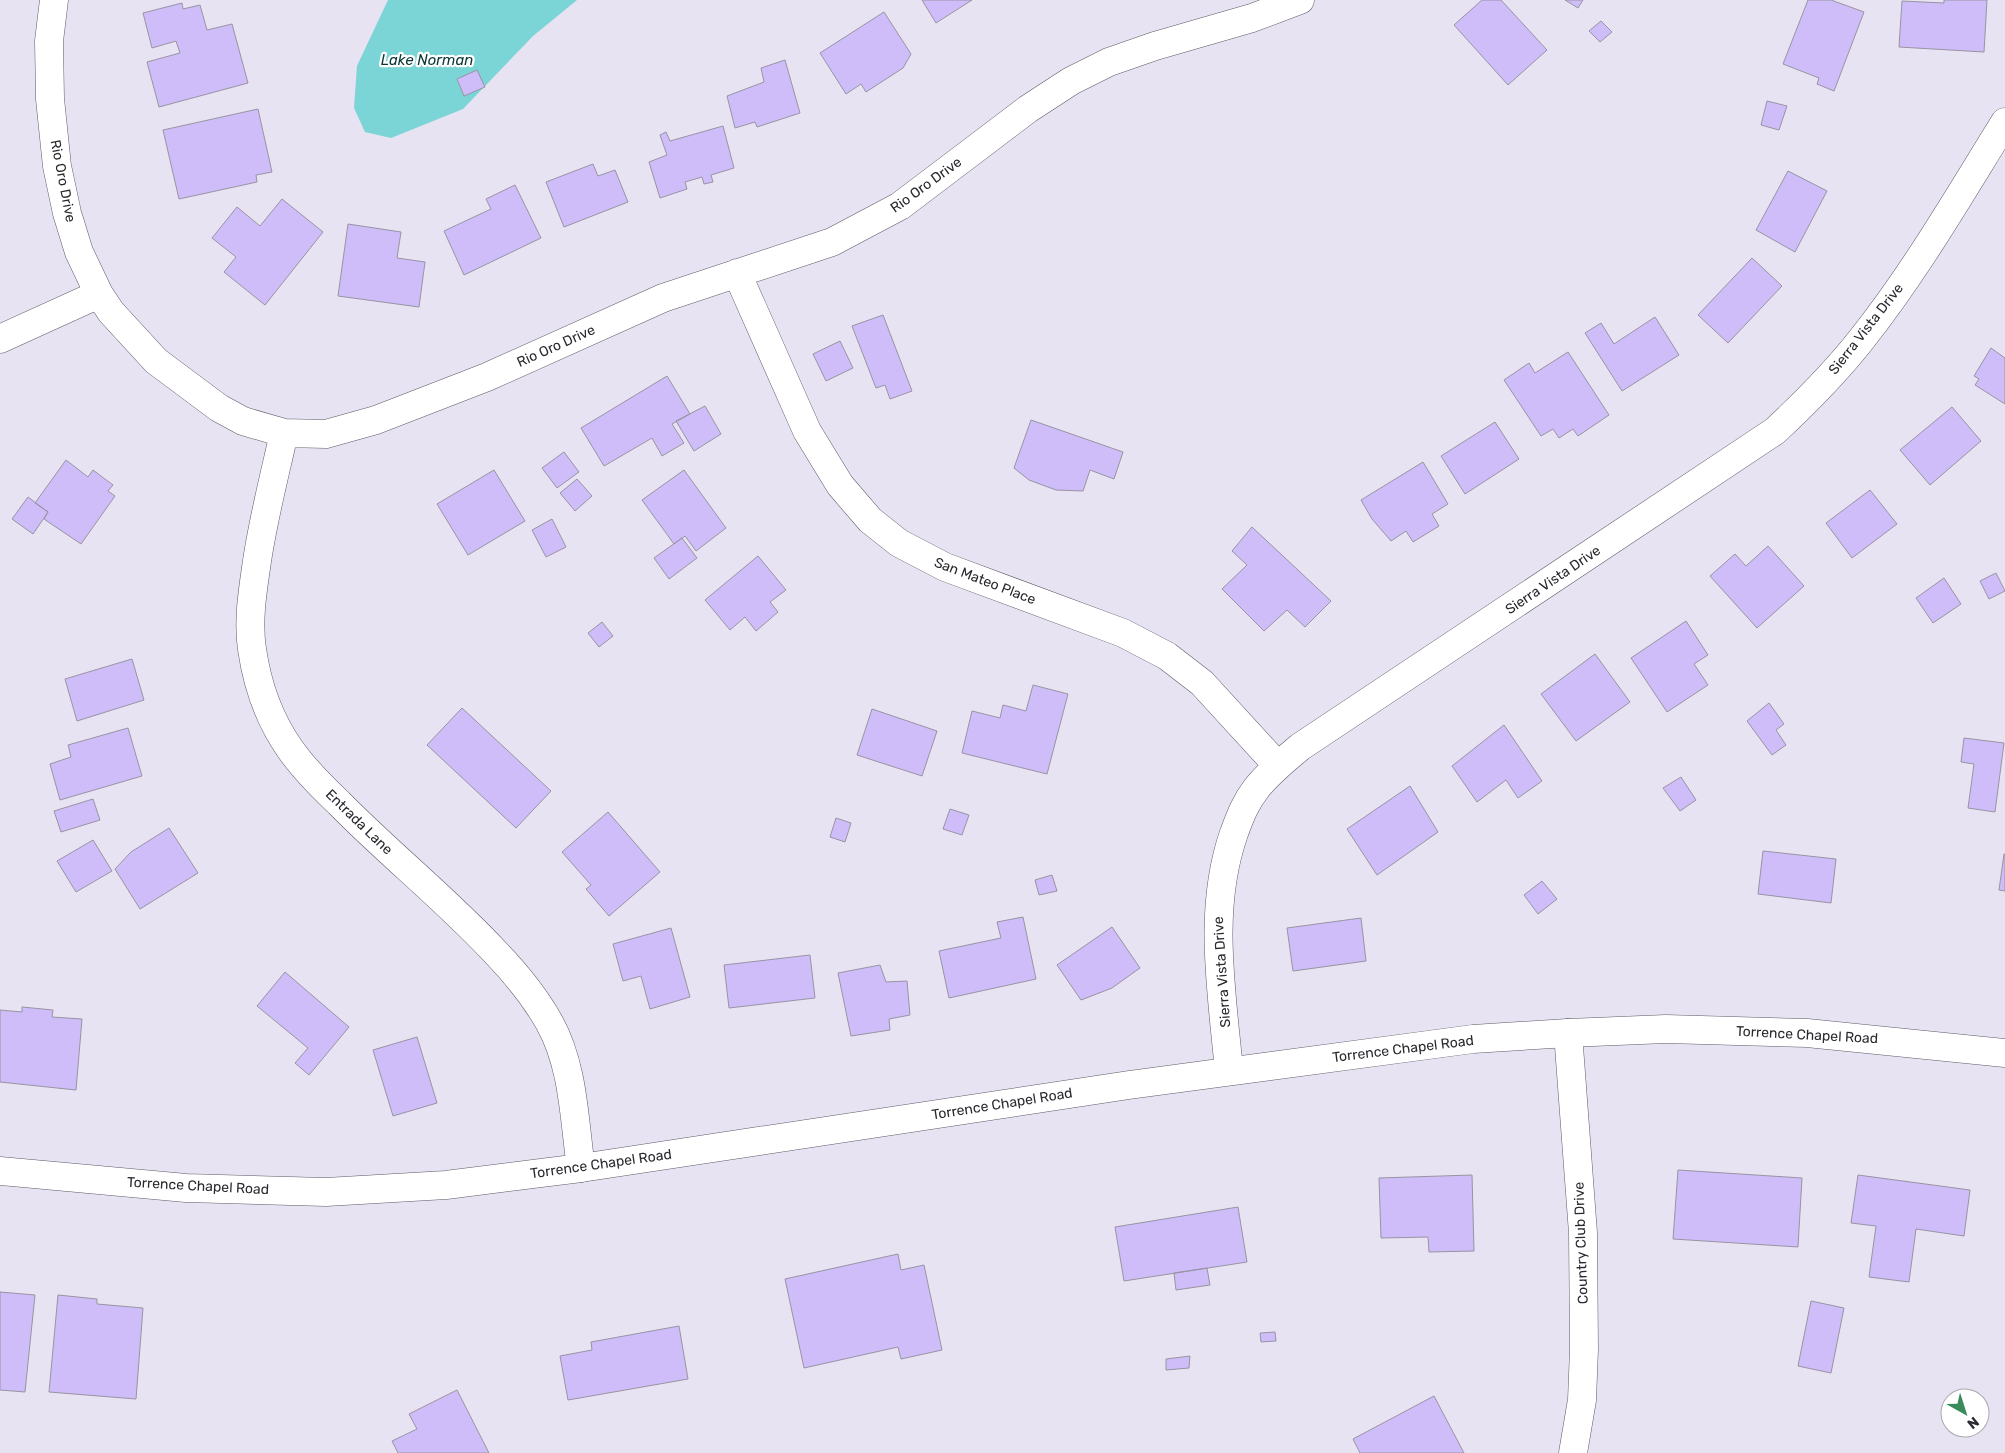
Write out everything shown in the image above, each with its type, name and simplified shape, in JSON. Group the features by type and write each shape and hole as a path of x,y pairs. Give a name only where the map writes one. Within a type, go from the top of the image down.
{"street":[{"name":"Rio Oro Drive","path":"54,0 50,41 50,99 57,166 69,221 79,252 99,294 111,312 156,361 219,408 243,421 284,433 326,434 376,420 487,377 663,298 832,242 900,206 1028,109 1071,81 1154,46 1252,18 1300,0"},
{"name":"Sierra Vista Drive","path":"1229,1071 1218,952 1218,908 1228,852 1244,807 1256,788 1300,747 1775,431 1815,393 1861,340 1926,249 2005,122"},
{"name":"San Mateo Place","path":"737,273 807,431 840,485 870,520 899,543 946,567 1123,633 1167,656 1202,683 1278,766"},
{"path":"0,339 99,294"},
{"name":"Entrada Lane","path":"284,433 260,540 251,597 251,648 257,678 269,712 289,747 304,768 352,816 466,920 523,982 550,1022 559,1044 568,1076 581,1168"},
{"name":"Torrence Chapel Road","path":"0,1170 186,1188 326,1192 446,1185 581,1168 1229,1071 1473,1040 1568,1033 1666,1030 1807,1033 2005,1053"},
{"name":"Country Club Drive","path":"1568,1033 1582,1233 1584,1349 1582,1400 1573,1453"}],"water":[{"name":"Lake Norman","path":"388,0 577,0 533,36 463,109 391,138 365,132 354,108 357,66"}],"building":[{"path":"922,0 972,0 936,23"},
{"path":"1482,0 1501,0 1547,50 1508,85 1454,25"},
{"path":"1565,0 1583,0 1578,8"},
{"path":"1808,0 1831,0 1864,12 1834,91 1817,84 1819,78 1783,64"},
{"path":"1944,0 1987,0 1984,52 1899,47 1902,1 1944,3"},
{"path":"182,3 183,9 200,5 207,30 232,24 248,83 159,107 147,62 180,53 176,41 152,48 143,13"},
{"path":"884,12 911,54 903,68 866,92 861,84 846,94 820,53"},
{"path":"1601,21 1612,32 1600,42 1589,31"},
{"path":"785,60 800,113 757,127 755,122 735,128 727,96 764,82 761,68"},
{"path":"477,70 485,87 464,96 457,79"},
{"path":"1767,101 1787,106 1779,130 1761,125"},
{"path":"258,109 272,172 256,175 257,182 179,199 163,130"},
{"path":"723,126 734,168 711,175 713,182 704,184 702,177 685,182 687,189 660,198 649,162 667,155 660,135 666,132 670,141"},
{"path":"593,164 598,176 615,170 628,202 564,227 546,182"},
{"path":"1788,171 1827,191 1795,252 1756,230"},
{"path":"515,185 541,238 464,275 444,231 491,209 486,199"},
{"path":"282,199 323,232 265,305 224,272 236,257 212,238 237,207 260,226"},
{"path":"348,224 401,232 397,258 425,262 419,307 338,296"},
{"path":"1752,258 1782,286 1728,343 1698,315"},
{"path":"883,315 912,391 890,399 885,385 876,388 852,326"},
{"path":"1655,317 1679,355 1622,391 1585,333 1601,323 1614,344"},
{"path":"840,341 853,368 826,381 813,354"},
{"path":"1991,348 2005,358 2005,404 1975,385 1979,379 1974,376"},
{"path":"1568,352 1609,415 1578,436 1573,429 1559,438 1553,429 1541,436 1504,380 1529,363 1535,373"},
{"path":"667,376 690,414 672,424 684,443 662,456 652,438 604,466 581,428"},
{"path":"705,406 721,434 694,451 676,421"},
{"path":"1952,407 1981,441 1930,485 1900,450"},
{"path":"1031,420 1123,452 1114,479 1090,470 1083,491 1056,490 1029,480 1014,468"},
{"path":"1495,422 1519,459 1465,494 1441,456"},
{"path":"564,452 579,472 557,488 542,468"},
{"path":"66,460 88,477 93,470 113,485 108,491 115,496 81,544 44,519 48,512 35,503"},
{"path":"1423,462 1448,504 1432,514 1439,526 1413,542 1406,531 1391,541 1372,519 1361,500"},
{"path":"494,470 525,521 468,555 437,504"},
{"path":"684,470 726,528 696,551 685,536 674,544 642,500"},
{"path":"577,479 592,496 575,511 560,493"},
{"path":"1870,490 1897,524 1852,558 1826,523"},
{"path":"28,497 48,512 33,534 12,519"},
{"path":"552,519 566,547 546,557 532,530"},
{"path":"1252,527 1331,601 1305,627 1287,610 1264,631 1222,589 1247,565 1232,551"},
{"path":"682,538 697,558 669,579 654,558"},
{"path":"1768,546 1804,586 1757,628 1710,576 1735,554 1746,566"},
{"path":"758,556 786,590 770,602 778,612 756,631 745,617 730,630 705,600"},
{"path":"1996,573 2005,591 1989,599 1980,581"},
{"path":"1944,578 1961,604 1933,623 1916,598"},
{"path":"1686,621 1708,655 1694,664 1708,685 1667,712 1631,658"},
{"path":"602,622 613,636 599,647 588,633"},
{"path":"1595,654 1630,702 1576,741 1541,694"},
{"path":"132,659 144,700 77,721 65,679"},
{"path":"1033,685 1068,694 1047,774 962,753 972,711 1000,718 1003,705 1026,711"},
{"path":"1769,703 1784,724 1776,730 1786,745 1772,755 1747,721"},
{"path":"462,708 551,791 516,828 427,745"},
{"path":"872,709 937,731 922,776 857,755"},
{"path":"1504,725 1542,781 1518,798 1506,780 1477,802 1452,766"},
{"path":"128,728 142,776 60,800 50,764 71,757 68,745"},
{"path":"1964,738 2004,743 1995,812 1968,808 1974,764 1961,762"},
{"path":"1681,777 1696,800 1680,811 1663,788"},
{"path":"1410,786 1438,832 1377,875 1347,829"},
{"path":"93,799 100,820 61,832 54,811"},
{"path":"950,809 969,815 962,835 943,829"},
{"path":"608,812 660,872 609,916 586,889 591,885 562,852"},
{"path":"836,818 851,823 845,842 830,837"},
{"path":"169,828 198,873 140,909 115,869 131,852"},
{"path":"93,840 112,871 76,892 57,861"},
{"path":"1763,851 1836,859 1831,903 1758,894"},
{"path":"2005,854 2005,891 1999,890"},
{"path":"1052,875 1057,891 1039,895 1035,880"},
{"path":"1542,881 1557,899 1538,914 1524,895"},
{"path":"1023,917 1036,979 949,998 939,951 1001,938 997,922"},
{"path":"1361,918 1366,961 1293,971 1287,928"},
{"path":"1112,927 1140,968 1112,988 1081,1000 1057,965"},
{"path":"671,928 690,997 650,1009 641,976 623,981 613,944"},
{"path":"810,955 815,998 729,1008 724,965"},
{"path":"880,965 886,982 907,981 910,1015 889,1019 890,1030 851,1036 838,973"},
{"path":"285,972 349,1027 309,1075 295,1063 308,1048 257,1006"},
{"path":"22,1007 53,1010 52,1017 82,1019 76,1090 0,1082 0,1010 22,1012"},
{"path":"417,1037 437,1103 393,1116 373,1050"},
{"path":"1678,1170 1802,1178 1798,1247 1673,1239"},
{"path":"1472,1175 1474,1251 1429,1252 1428,1237 1381,1238 1379,1178"},
{"path":"1858,1175 1970,1190 1964,1236 1916,1229 1909,1282 1869,1277 1876,1226 1851,1223"},
{"path":"1238,1207 1247,1262 1124,1281 1115,1227"},
{"path":"898,1254 901,1270 924,1265 942,1350 901,1359 898,1347 804,1368 785,1279"},
{"path":"1207,1268 1210,1285 1176,1290 1174,1273"},
{"path":"0,1292 35,1295 25,1392 0,1390"},
{"path":"58,1295 97,1299 97,1304 143,1308 136,1399 49,1392"},
{"path":"1811,1301 1844,1308 1831,1373 1798,1366"},
{"path":"679,1326 688,1379 568,1400 560,1356 592,1350 591,1342"},
{"path":"1275,1332 1276,1341 1261,1342 1260,1333"},
{"path":"1190,1356 1189,1368 1166,1370 1166,1359"},
{"path":"457,1390 489,1453 398,1453 392,1441 417,1429 409,1414"},
{"path":"1434,1396 1464,1453 1360,1453 1353,1439"}]}
